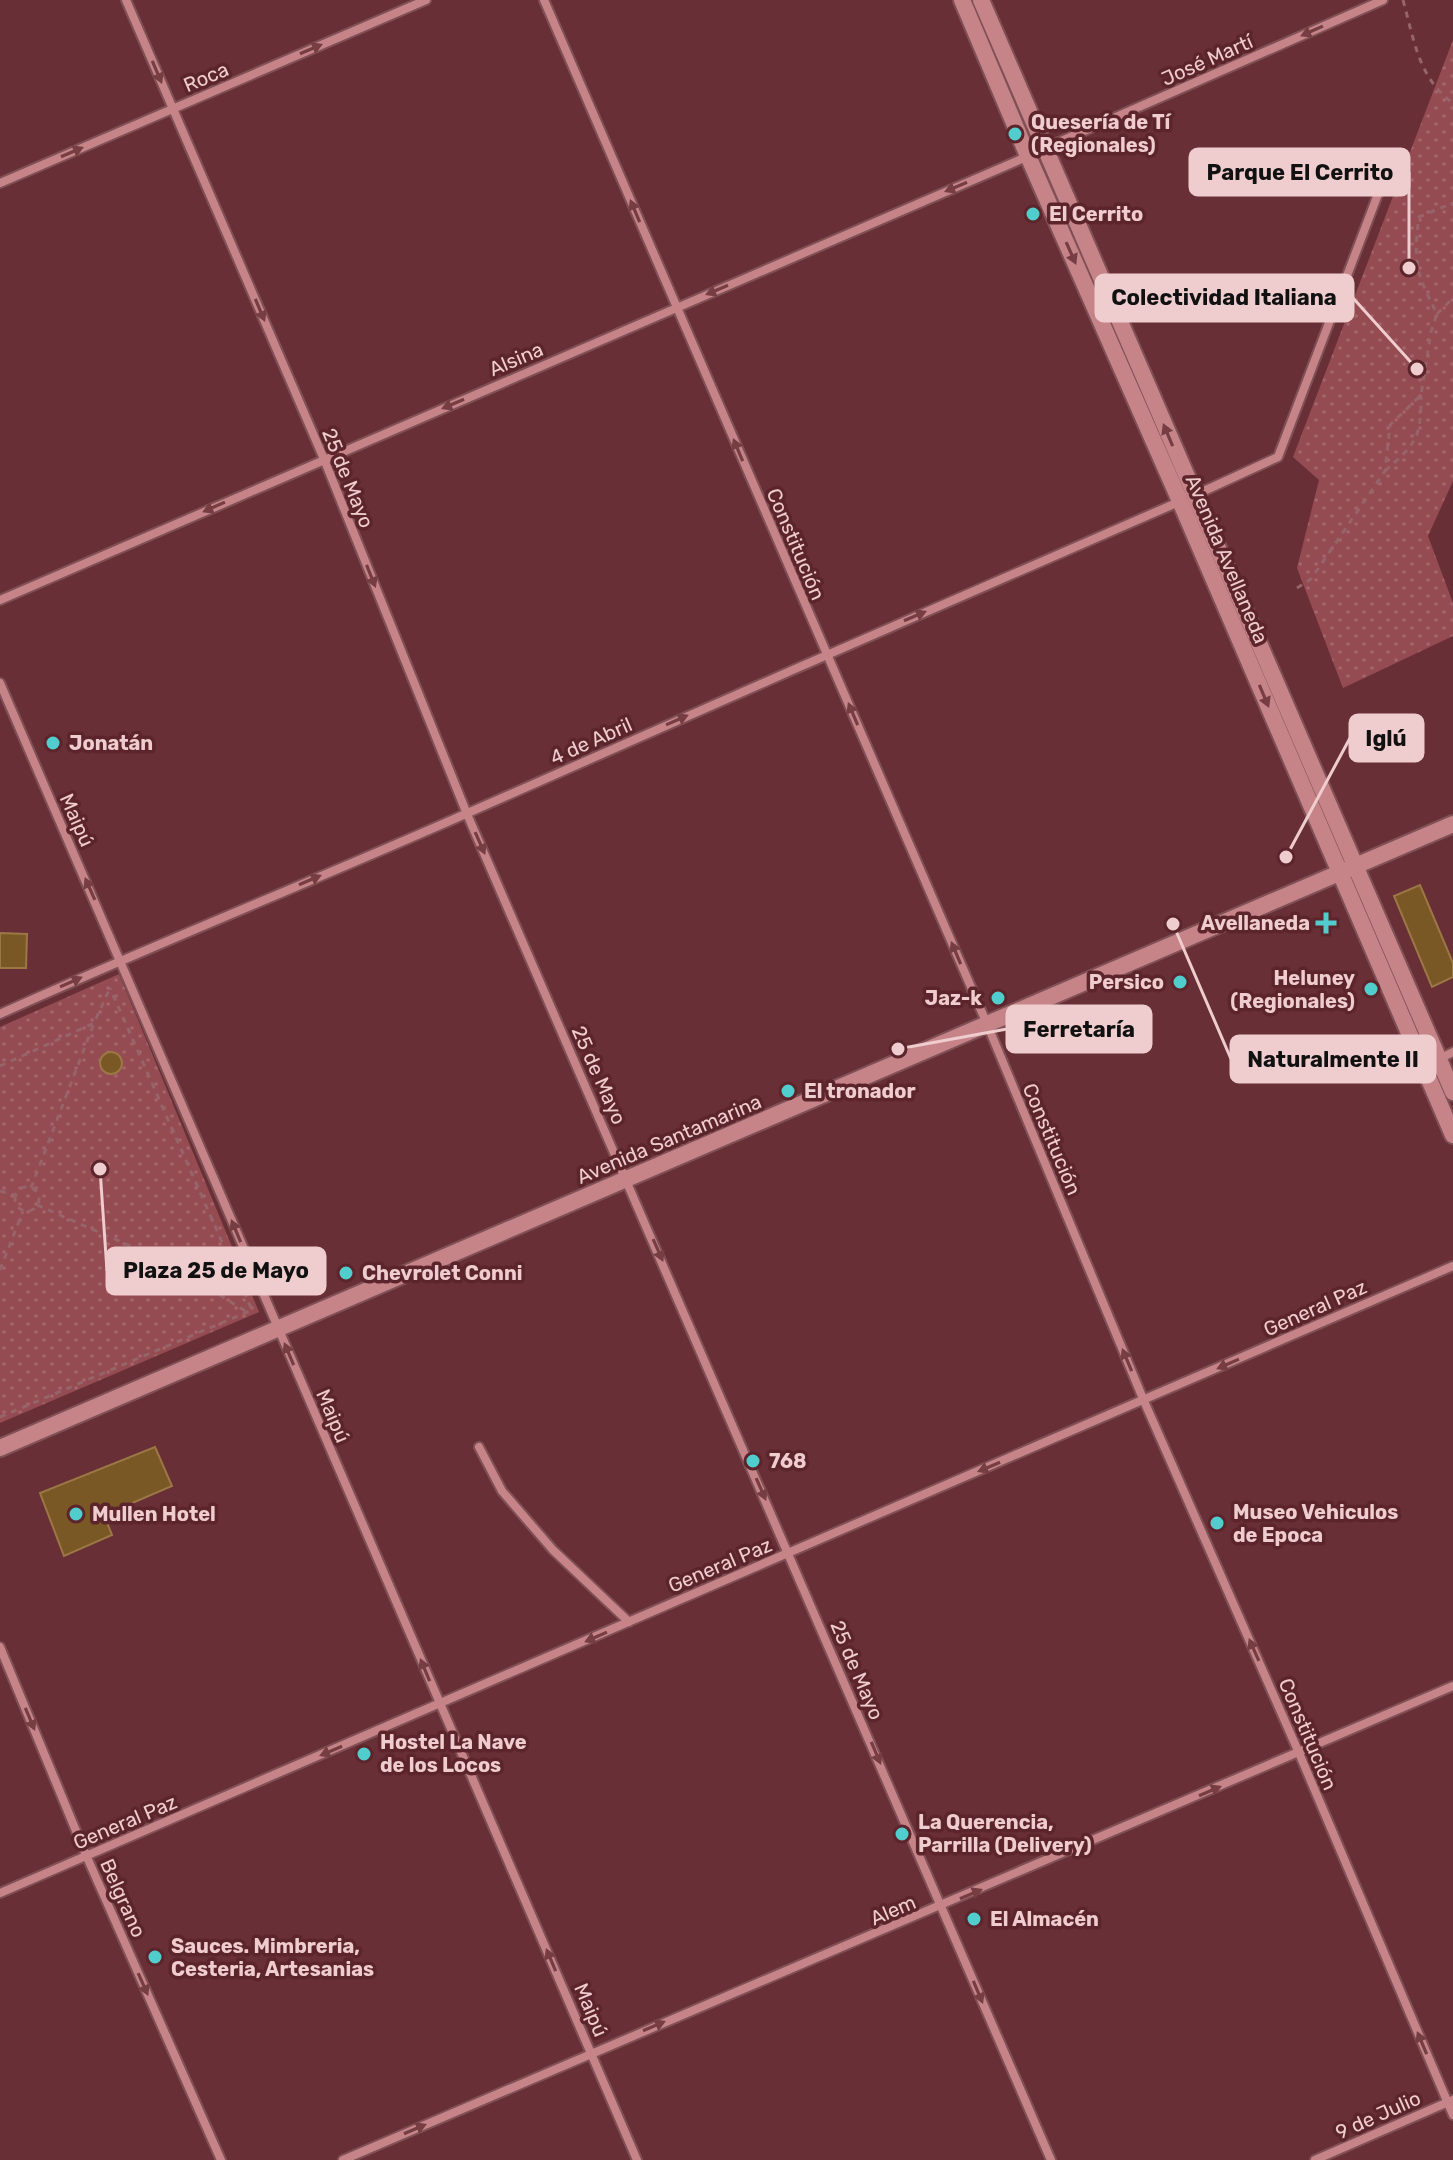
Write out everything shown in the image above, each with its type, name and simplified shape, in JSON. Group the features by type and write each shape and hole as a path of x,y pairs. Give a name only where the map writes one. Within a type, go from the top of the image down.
{"main road":[{"name":"Avenida Avellaneda","path":"962,0 1028,156 1187,498"},
{"name":"Avenida Avellaneda","path":"981,0 1187,498 1347,870 1453,1135"},
{"name":"Avenida Santamarina","path":"0,1448 1453,824"},
{"name":"Avenida Avellaneda","path":"1347,870 1446,1056 1453,1092"}],"street":[{"name":"25 de Mayo","path":"126,0 324,459 467,814 1051,2160"},
{"name":"Roca","path":"0,183 426,0"},
{"name":"Constitución","path":"544,0 987,1024 1144,1401 1450,2101 1453,2115"},
{"name":"José Martí","path":"1045,149 1383,0"},
{"name":"Alsina","path":"0,600 1045,149"},
{"name":"4 de Abril","path":"0,1014 467,814 1278,457 1391,160"},
{"name":"Maipú","path":"0,683 637,2160"},
{"name":"General Paz","path":"0,1893 1453,1266"},
{"path":"479,1447 502,1491 553,1550 629,1622"},
{"name":"Belgrano","path":"0,1647 86,1855 221,2160"},
{"name":"Alem","path":"343,2160 592,2052 942,1907 1453,1686"},
{"name":"9 de Julio","path":"1315,2160 1450,2101"}],"path":[{"path":"1403,0 1423,69 1430,81 1453,103"},
{"path":"1437,314 1418,277 1414,251 1419,217 1453,203"},
{"path":"1297,588 1311,579 1385,471 1409,450 1421,429 1421,395 1431,332 1437,314 1453,298"},
{"path":"1385,471 1390,425 1421,395"},
{"path":"0,1417 252,1310 110,988 31,1188"},
{"path":"0,1066 94,1023"},
{"path":"15,1195 23,1188 31,1188"},
{"path":"15,1195 17,1206 23,1211 31,1210 37,1205 38,1197 31,1188"},
{"path":"0,1191 15,1195"},
{"path":"37,1205 167,1262 247,1312"},
{"path":"0,1270 23,1211"}],"green space":[{"path":"1453,40 1453,481 1428,536 1453,603 1453,636 1343,688 1297,568 1319,480 1293,457"},
{"path":"1050,177 1180,476 1176,478 1046,179"},
{"path":"119,974 259,1312 0,1423 0,1027"}],"building":[{"path":"1420,885 1453,963 1453,977 1432,987 1394,896"},
{"path":"0,933 27,934 26,968 0,968"},
{"path":"111,1052 119,1055 122,1063 119,1071 111,1074 103,1071 100,1063 103,1055"},
{"path":"155,1447 172,1486 104,1515 112,1535 64,1556 40,1493"}],"place":[{"name":"Quesería de Tí (Regionales)","path":"1015,134"},
{"name":"El Cerrito","path":"1033,214"},
{"name":"Parque El Cerrito","path":"1409,268"},
{"name":"Colectividad Italiana","path":"1417,369"},
{"name":"Jonatán","path":"53,743"},
{"name":"Iglú","path":"1286,857"},
{"name":"Avellaneda","path":"1326,923"},
{"name":"Naturalmente II","path":"1173,924"},
{"name":"Persico","path":"1180,982"},
{"name":"Heluney (Regionales)","path":"1371,989"},
{"name":"Jaz-k","path":"998,998"},
{"name":"Ferretaría","path":"898,1049"},
{"name":"El tronador","path":"788,1091"},
{"name":"Plaza 25 de Mayo","path":"100,1169"},
{"name":"Chevrolet Conni","path":"346,1273"},
{"name":"768","path":"753,1461"},
{"name":"Mullen Hotel","path":"76,1514"},
{"name":"Museo Vehiculos de Epoca","path":"1217,1523"},
{"name":"Hostel La Nave de los Locos","path":"364,1754"},
{"name":"La Querencia, Parrilla (Delivery)","path":"902,1834"},
{"name":"El Almacén","path":"974,1919"},
{"name":"Sauces. Mimbreria, Cesteria, Artesanias","path":"155,1957"}]}
